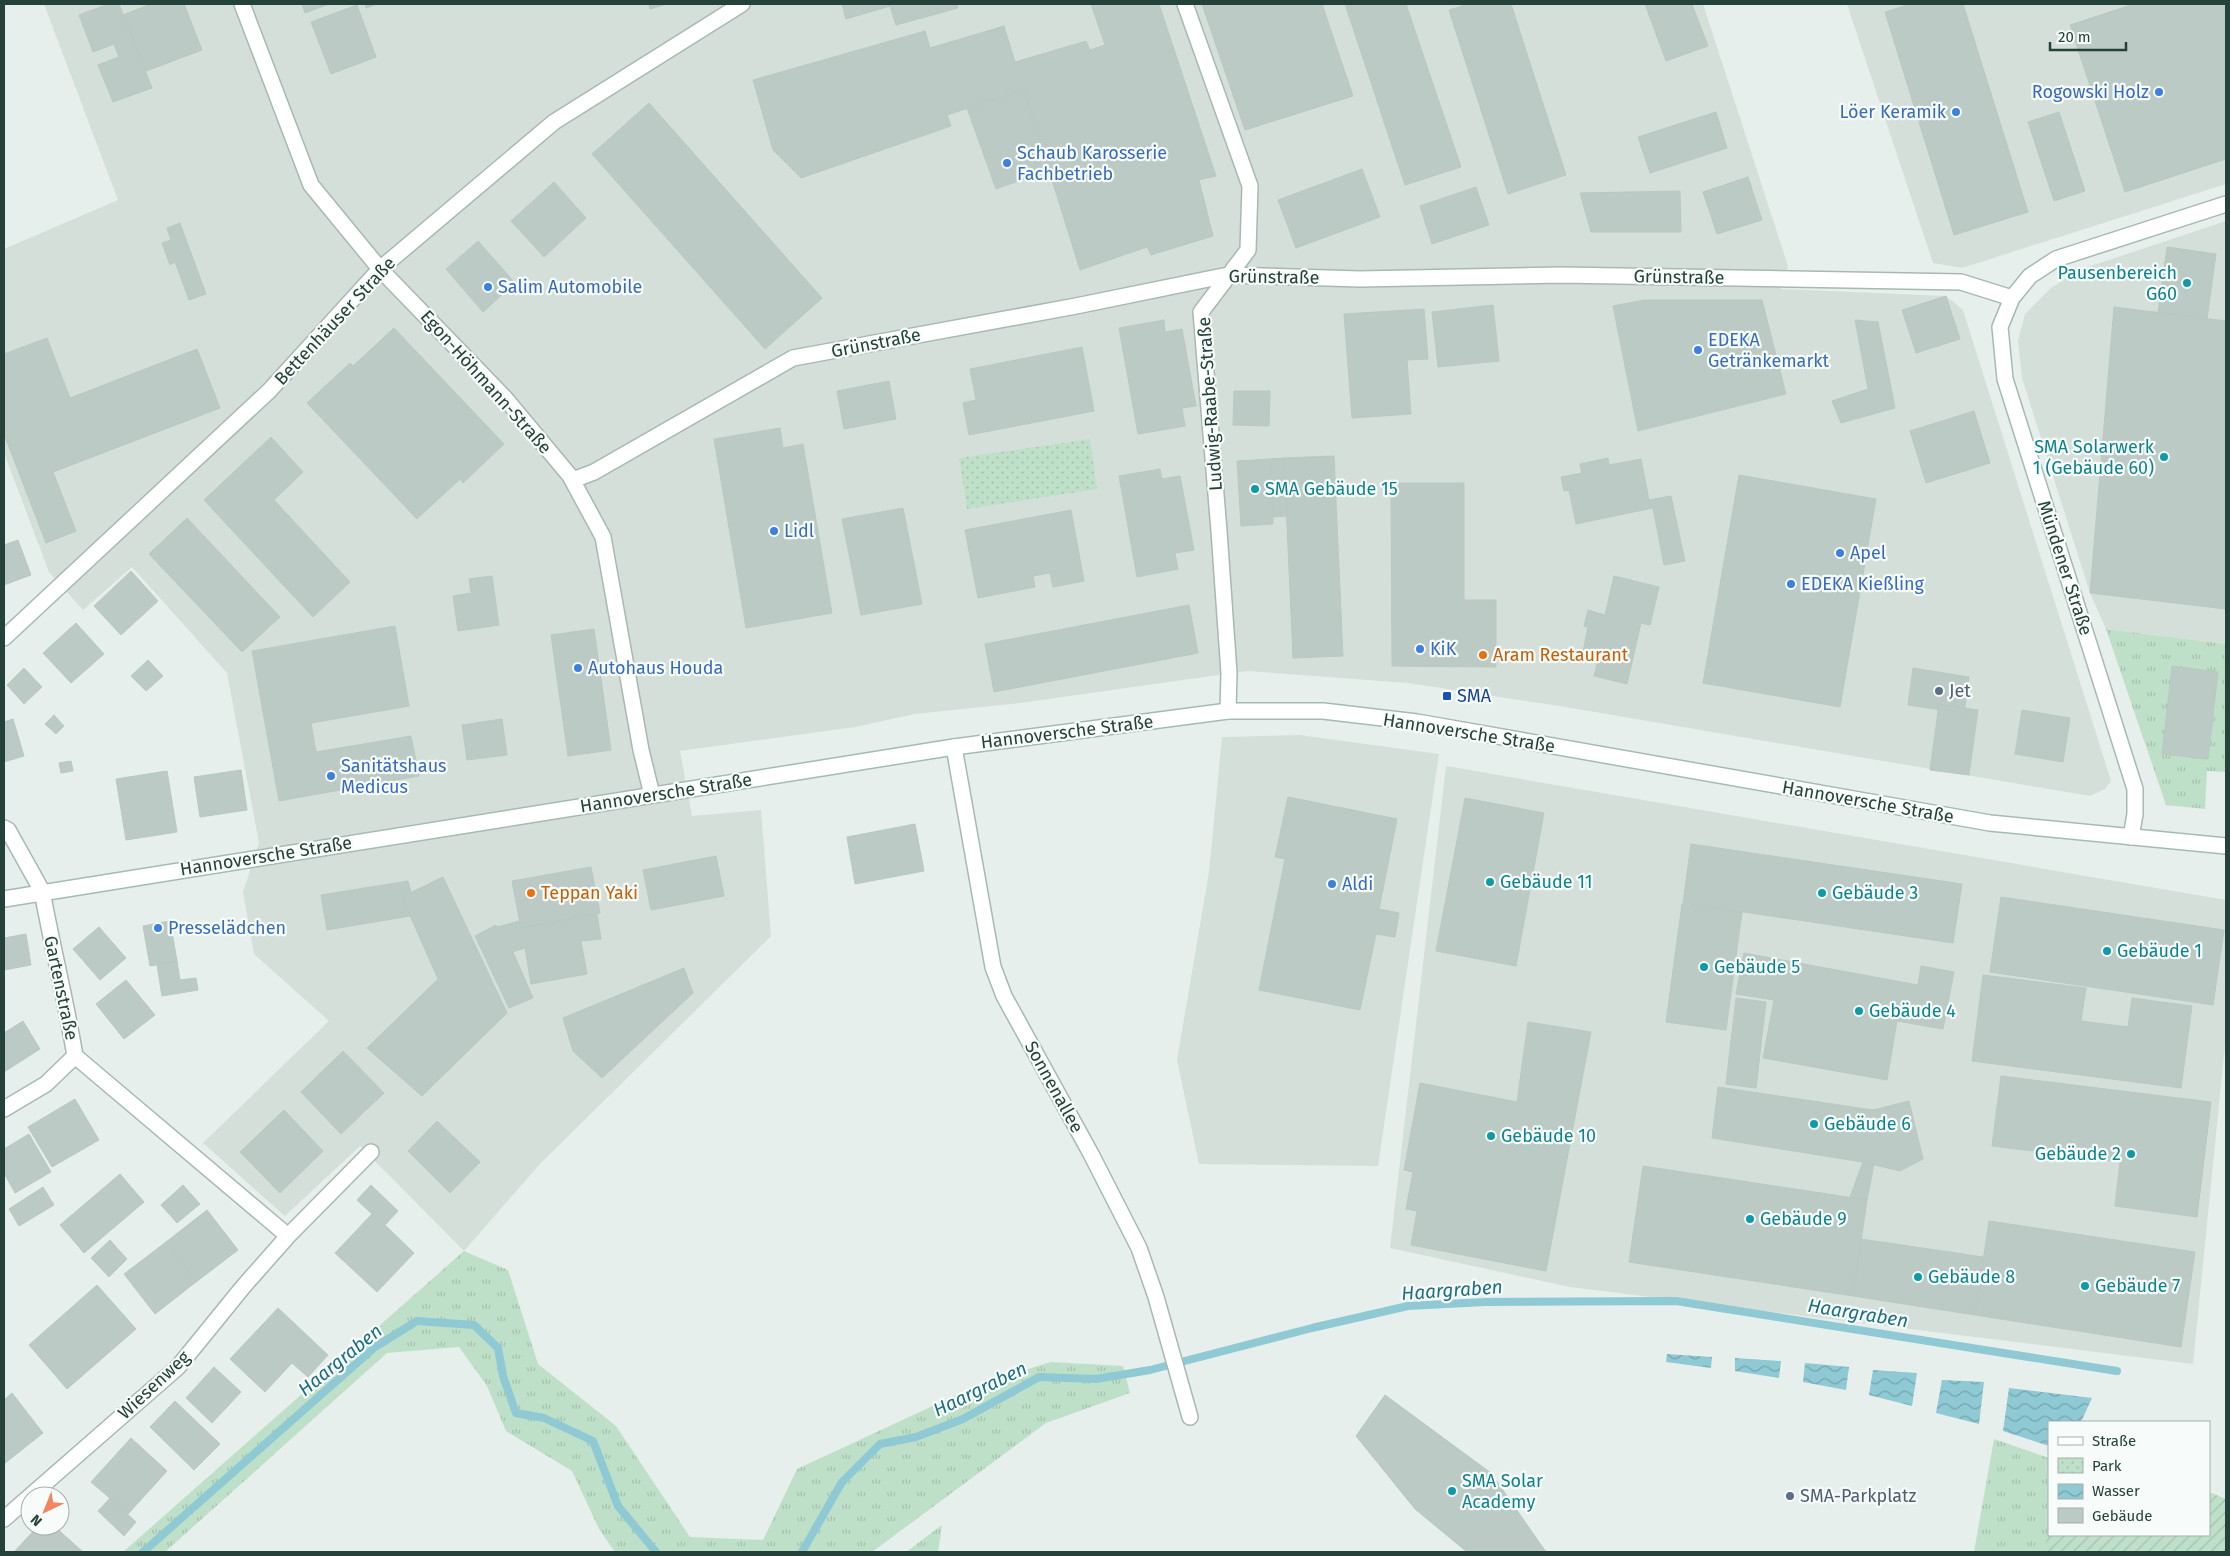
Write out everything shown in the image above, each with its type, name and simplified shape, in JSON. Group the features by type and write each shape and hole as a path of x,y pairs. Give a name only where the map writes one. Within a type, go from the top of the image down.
{"street":[{"name":"Egon-Höhmann-Straße","path":"242,4 311,185 380,268 505,398 574,480 603,536 641,750 652,795"},
{"name":"Bettenhäuser Straße","path":"4,638 269,391 380,268 554,122 742,4"},
{"name":"Ludwig-Raabe-Straße","path":"1185,4 1250,186 1248,250 1201,312 1229,672 1228,711"},
{"name":"Mündener Straße","path":"2131,837 2135,814 2134,789 2005,379 2000,327 2012,298 2030,276 2056,259 2226,204"},
{"name":"Grünstraße","path":"574,480 594,472 793,358 1076,306 1228,275 1360,280 1561,275 1961,282 2012,298"},
{"name":"Hannoversche Straße","path":"4,899 42,891 954,747 1228,711 1323,711 1417,722 1990,823 2226,846"},
{"name":"Sonnenallee","path":"954,747 993,966 1004,996 1091,1154 1139,1248 1169,1341 1190,1417"},
{"name":"Gartenstraße","path":"4,828 8,830 42,891 53,952 68,1009 75,1056 46,1084 4,1109"},
{"path":"75,1056 288,1236"},
{"name":"Wiesenweg","path":"4,1519 178,1367 243,1287 288,1236 371,1152"}],"shaded area":[{"path":"44,4 1703,4 1788,266 1781,289 1946,296 1963,310 2111,781 2105,789 2090,796 1559,706 1408,683 1247,671 1020,703 915,714 855,727 680,751 692,816 761,810 771,936 539,1165 464,1251 360,1146 285,1216 203,1143 329,1021 254,954 243,892 259,843 227,673 132,567 83,610 49,572 4,453 4,249 118,200"},
{"path":"1847,4 2226,4 2226,184 1962,268 1933,263"},
{"path":"2226,221 2226,644 2106,629 2090,593 2022,378 2018,341 2025,314 2051,288 2079,270"},
{"path":"1300,735 1439,754 1378,1166 1199,1164 1177,1060 1209,872 1222,737"},
{"path":"1446,766 2226,900 2226,1035 2193,1364 1570,1287 1390,1248"}],"green space":[{"path":"1090,439 1097,489 967,509 959,458"},
{"path":"2106,629 2226,644 2226,772 2207,771 2205,809 2166,805"},
{"path":"464,1251 508,1270 538,1364 616,1426 690,1537 763,1540 797,1469 980,1384 1051,1362 1123,1366 1130,1393 1046,1423 872,1552 615,1552 599,1529 572,1471 506,1431 487,1386 459,1347 387,1353 165,1552 123,1552"},
{"path":"1994,1439 2048,1458 2048,1536 2041,1552 1974,1552"},
{"path":"2210,1492 2226,1499 2226,1552 2041,1552 2048,1536 2210,1536"},
{"path":"942,1525 938,1552 906,1552"}],"water":[{"path":"1667,1354 1712,1357 1711,1368 1666,1362"},
{"path":"1735,1358 1781,1361 1779,1378 1735,1371"},
{"path":"1805,1363 1849,1367 1846,1390 1803,1382"},
{"path":"1873,1370 1917,1373 1912,1406 1869,1395"},
{"path":"1942,1380 1984,1382 1979,1424 1936,1413"},
{"path":"2009,1388 2092,1398 2081,1421 2048,1421 2048,1446 2003,1431"}],"building":[{"path":"109,4 119,4 152,88 113,102 98,65 119,57 114,44 93,52 79,15"},
{"path":"151,4 184,4 202,50 146,71 123,15"},
{"path":"302,4 329,4 305,13"},
{"path":"365,4 377,4 366,8"},
{"path":"649,4 667,4 650,9"},
{"path":"842,4 957,4 958,8 896,25 890,6 846,19"},
{"path":"1091,4 1159,4 1216,176 1199,180 1213,236 1151,255 1147,247 1080,270 1024,90 947,115 951,126 801,178 773,150 753,80 925,31 930,48 1004,26 1015,62 1086,41 1090,50 1105,45"},
{"path":"1202,4 1322,4 1353,96 1245,130"},
{"path":"1345,4 1406,4 1461,167 1405,185"},
{"path":"1469,4 1511,4 1566,175 1508,194 1449,10"},
{"path":"1645,4 1692,4 1708,46 1666,61"},
{"name":"Löer Keramik","path":"1911,4 1963,4 2028,212 1954,235 1885,12"},
{"name":"Rogowski Holz","path":"2134,4 2226,4 2226,159 2125,192 2070,25"},
{"path":"357,5 376,57 331,74 311,22"},
{"path":"1024,90 1049,170 996,189 967,108"},
{"path":"649,103 822,298 765,349 592,154"},
{"path":"1716,112 1727,148 1650,173 1638,137"},
{"path":"2059,112 2085,191 2054,201 2028,122"},
{"path":"1362,169 1380,217 1296,248 1278,200"},
{"path":"1748,177 1762,220 1717,234 1703,192"},
{"path":"554,182 586,218 544,257 511,221"},
{"path":"1476,187 1489,225 1432,244 1420,206"},
{"path":"1680,191 1681,232 1591,232 1580,193"},
{"path":"180,223 206,294 189,300 175,262 170,265 162,243 171,240 167,228"},
{"path":"478,241 515,283 483,312 446,269"},
{"name":"Pausenbereich G60","path":"2167,247 2216,254 2207,319 2158,312"},
{"path":"1946,296 1960,339 1916,353 1902,310"},
{"name":"EDEKA Getränkemarkt","path":"1644,300 1762,300 1786,394 1638,431 1613,306"},
{"path":"1493,305 1499,361 1438,367 1432,312"},
{"name":"SMA Solarwerk 1 (Gebäude 60)","path":"2114,307 2226,321 2226,609 2090,593"},
{"path":"1424,309 1428,359 1407,360 1411,414 1352,418 1344,314"},
{"path":"1164,320 1165,332 1182,329 1196,406 1182,408 1185,426 1138,434 1119,328"},
{"path":"1855,320 1878,322 1895,408 1841,423 1832,401 1868,389"},
{"path":"394,328 504,444 463,483 460,479 417,519 307,403 350,363 353,366"},
{"path":"47,338 70,398 197,349 220,408 53,472 76,531 46,543 4,434 4,354"},
{"path":"1082,347 1094,411 969,435 963,403 976,400 970,369"},
{"path":"889,381 896,419 844,429 837,391"},
{"path":"1234,391 1270,391 1269,426 1233,425"},
{"path":"1974,411 1990,463 1926,483 1910,431"},
{"name":"Lidl","path":"780,428 783,448 803,444 832,613 746,628 714,439"},
{"path":"271,437 303,472 274,500 350,582 313,617 204,500"},
{"path":"1334,456 1343,656 1293,658 1284,458"},
{"path":"1284,458 1287,516 1273,517 1270,459"},
{"path":"1608,458 1609,465 1641,459 1649,500 1671,496 1685,561 1664,565 1653,508 1576,524 1569,490 1564,491 1561,477 1582,473 1580,464"},
{"name":"SMA Gebäude 15","path":"1270,459 1273,524 1241,526 1237,461"},
{"path":"1160,469 1162,479 1180,476 1194,550 1175,553 1178,569 1137,577 1119,476"},
{"name":"EDEKA Kießling","path":"1739,475 1876,499 1840,707 1703,683"},
{"path":"1391,483 1464,483 1464,600 1496,600 1496,667 1392,666"},
{"path":"903,508 922,604 861,615 842,519"},
{"path":"1071,510 1084,581 1053,587 1050,573 1033,576 1035,587 978,598 965,530"},
{"path":"187,518 280,617 242,652 149,554"},
{"path":"18,540 31,575 4,585 4,545"},
{"path":"131,571 158,601 121,635 94,606"},
{"path":"492,576 499,625 458,631 453,596 471,593 469,579"},
{"path":"1614,576 1659,587 1650,625 1641,623 1627,684 1594,676 1599,656 1583,652 1588,627 1584,626 1588,610 1605,615"},
{"path":"1189,605 1198,653 994,692 985,644"},
{"path":"76,623 104,654 71,683 43,653"},
{"path":"395,626 409,706 311,723 316,752 411,736 419,776 279,801 252,651"},
{"path":"594,629 611,750 568,756 551,635"},
{"path":"148,660 163,676 146,691 131,676"},
{"path":"2172,666 2218,672 2208,759 2162,754"},
{"path":"24,668 42,687 24,704 7,685"},
{"path":"1913,668 1969,677 1964,713 1908,705"},
{"path":"1939,704 1978,710 1969,775 1930,770"},
{"path":"2022,710 2070,718 2063,762 2015,754"},
{"path":"54,715 64,726 56,734 45,724"},
{"path":"13,719 24,756 4,762 4,722"},
{"path":"502,719 507,755 467,760 462,725"},
{"path":"71,761 73,771 61,773 59,763"},
{"path":"241,770 247,810 200,817 194,777"},
{"path":"167,771 177,832 126,840 116,779"},
{"name":"Aldi","path":"1288,797 1397,819 1379,909 1399,913 1395,937 1376,934 1360,1010 1259,990 1285,859 1275,857"},
{"name":"Gebäude 11","path":"1465,798 1544,813 1516,966 1436,951"},
{"path":"915,824 924,871 855,884 847,837"},
{"name":"Gebäude 3","path":"1691,844 1962,884 1953,943 1683,903"},
{"path":"716,856 724,896 651,910 643,870"},
{"path":"591,867 600,913 521,928 512,881"},
{"path":"443,877 507,1013 422,1096 367,1048 438,979 402,897"},
{"path":"408,881 411,892 402,897 410,916 327,930 321,895"},
{"name":"Gebäude 1","path":"2001,897 2224,930 2213,1005 1990,972"},
{"name":"Gebäude 5","path":"1682,904 1742,912 1726,1030 1666,1022"},
{"path":"597,914 601,939 581,941 587,974 531,984 525,948 513,952 533,998 509,1008 475,936 496,925 497,927 519,921 521,928"},
{"path":"170,921 177,961 150,966 143,926"},
{"path":"99,927 126,958 100,980 73,949"},
{"path":"26,934 31,965 4,970 4,938"},
{"name":"Gebäude 4","path":"1744,953 1918,985 1921,966 1954,972 1943,1029 1897,1021 1887,1080 1763,1058 1774,1000 1736,994"},
{"path":"177,961 180,980 196,978 198,990 162,996 157,965"},
{"path":"684,968 693,993 602,1078 573,1051 563,1018"},
{"path":"1983,975 2086,988 2081,1021 2128,1027 2132,998 2192,1006 2181,1088 1972,1061"},
{"path":"126,980 155,1015 124,1039 96,1004"},
{"path":"1736,998 1766,1002 1756,1088 1726,1084"},
{"path":"23,1021 40,1049 4,1072 4,1033"},
{"name":"Gebäude 10","path":"1528,1022 1591,1032 1546,1271 1411,1245 1417,1211 1406,1209 1413,1172 1404,1170 1420,1083 1517,1102"},
{"path":"343,1051 384,1093 341,1134 301,1092"},
{"name":"Gebäude 2","path":"2001,1076 2211,1102 2197,1217 2115,1206 2120,1162 1992,1146"},
{"name":"Gebäude 6","path":"1718,1087 1873,1110 1909,1101 1923,1159 1900,1171 1863,1162 1712,1138"},
{"path":"75,1099 99,1140 52,1167 28,1127"},
{"path":"284,1110 323,1151 280,1193 240,1152"},
{"path":"437,1121 480,1162 450,1193 408,1151"},
{"path":"29,1134 51,1172 15,1193 4,1173 4,1149"},
{"path":"1863,1162 1874,1164 1867,1200 1850,1197"},
{"name":"Gebäude 9","path":"1643,1166 1867,1200 1853,1296 1629,1262"},
{"path":"120,1174 144,1202 84,1253 60,1225"},
{"path":"183,1185 200,1204 177,1223 161,1205"},
{"path":"371,1185 398,1211 385,1225 414,1253 377,1292 335,1253 372,1214 357,1200"},
{"path":"43,1187 54,1205 19,1226 9,1209"},
{"path":"207,1210 238,1250 196,1282 166,1242"},
{"name":"Gebäude 7","path":"1989,1221 2195,1252 2181,1347 1975,1315"},
{"name":"Gebäude 8","path":"1861,1239 1983,1257 1975,1315 1853,1296"},
{"path":"110,1240 127,1259 109,1277 91,1258"},
{"path":"166,1242 196,1282 155,1314 124,1274"},
{"path":"97,1285 136,1329 67,1389 29,1345"},
{"path":"278,1308 328,1355 308,1377 292,1363 265,1392 230,1359"},
{"path":"214,1367 241,1392 212,1423 186,1398"},
{"path":"12,1393 43,1433 4,1464 4,1400"},
{"name":"SMA Solar Academy","path":"1385,1395 1491,1473 1546,1552 1467,1552 1415,1509 1356,1436"},
{"path":"175,1401 220,1444 194,1470 150,1427"},
{"path":"131,1438 167,1471 128,1514 91,1482"},
{"path":"110,1498 136,1522 124,1536 98,1511"},
{"path":"29,1536 65,1536 83,1552 14,1552"}],"waterway":[{"name":"Haargraben","path":"802,1552 842,1482 880,1444 916,1437 963,1419 1039,1377 1096,1379 1150,1370 1312,1328 1408,1306 1485,1302 1676,1301 2117,1371"},
{"name":"Haargraben","path":"143,1552 375,1347 417,1321 474,1325 498,1348 503,1376 516,1413 544,1418 593,1441 618,1506 656,1552"}],"place":[{"name":"Rogowski Holz","path":"2159,92"},
{"name":"Löer Keramik","path":"1956,112"},
{"name":"Schaub Karosserie Fachbetrieb","path":"1007,163"},
{"name":"Pausenbereich G60","path":"2187,283"},
{"name":"Salim Automobile","path":"488,287"},
{"name":"EDEKA Getränkemarkt","path":"1698,350"},
{"name":"SMA Solarwerk 1 (Gebäude 60)","path":"2164,457"},
{"name":"SMA Gebäude 15","path":"1255,489"},
{"name":"Lidl","path":"774,531"},
{"name":"Apel","path":"1840,553"},
{"name":"EDEKA Kießling","path":"1791,584"},
{"name":"KiK","path":"1420,649"},
{"name":"Aram Restaurant","path":"1483,655"},
{"name":"Autohaus Houda","path":"578,668"},
{"name":"Jet","path":"1939,691"},
{"name":"SMA","path":"1447,696"},
{"name":"Sanitätshaus Medicus","path":"331,776"},
{"name":"Gebäude 11","path":"1490,882"},
{"name":"Aldi","path":"1332,884"},
{"name":"Teppan Yaki","path":"531,893"},
{"name":"Gebäude 3","path":"1822,893"},
{"name":"Presselädchen","path":"158,928"},
{"name":"Gebäude 1","path":"2107,951"},
{"name":"Gebäude 5","path":"1704,967"},
{"name":"Gebäude 4","path":"1859,1011"},
{"name":"Gebäude 6","path":"1814,1124"},
{"name":"Gebäude 10","path":"1491,1136"},
{"name":"Gebäude 2","path":"2131,1154"},
{"name":"Gebäude 9","path":"1750,1219"},
{"name":"Gebäude 8","path":"1918,1277"},
{"name":"Gebäude 7","path":"2085,1286"},
{"name":"SMA Solar Academy","path":"1452,1491"},
{"name":"SMA-Parkplatz","path":"1790,1496"}]}
